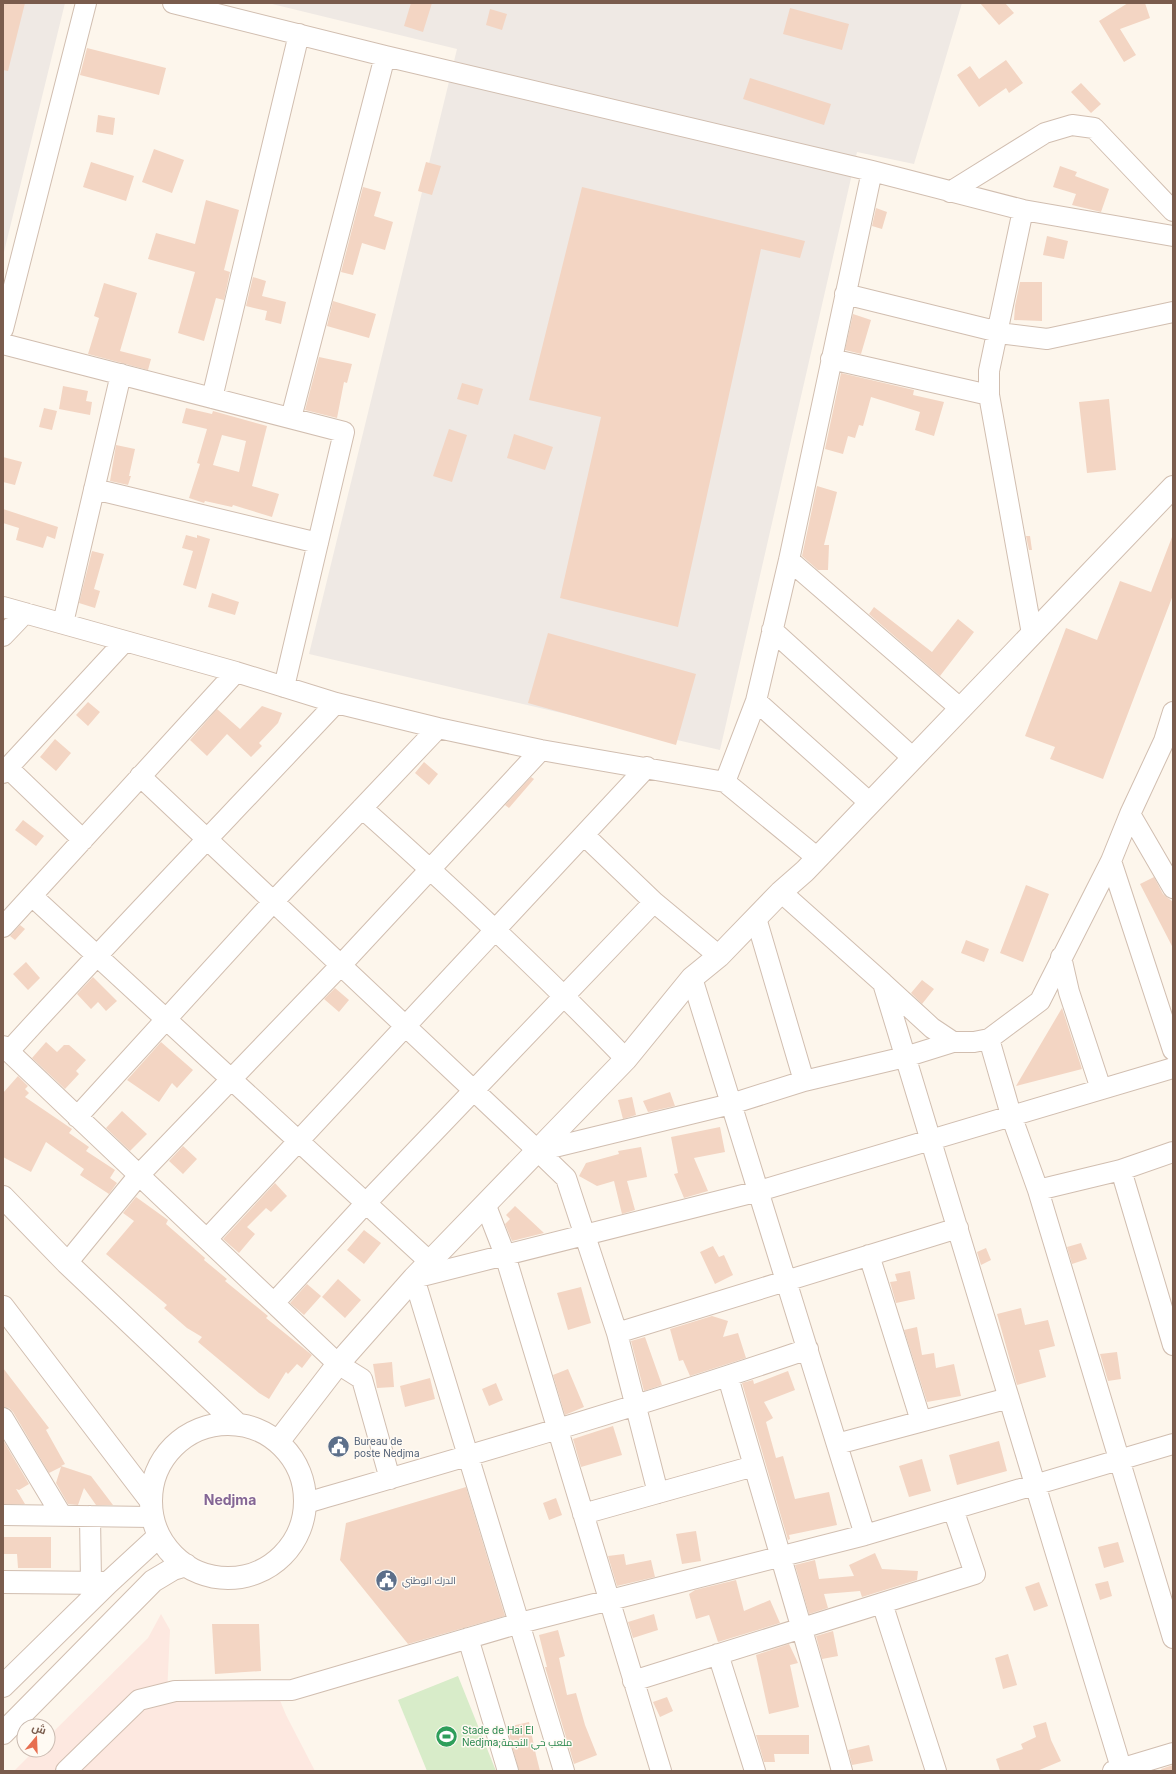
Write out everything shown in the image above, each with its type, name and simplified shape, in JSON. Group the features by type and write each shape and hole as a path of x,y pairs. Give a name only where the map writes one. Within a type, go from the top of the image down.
{"street":[{"path":"3,329 86,3"},
{"path":"173,3 385,56 872,171 1023,210 1173,236"},
{"path":"212,398 299,34"},
{"path":"291,418 385,56"},
{"path":"950,192 1045,133 1072,125 1094,128 1173,211"},
{"path":"725,782 756,701 872,171"},
{"path":"1023,210 996,331 989,371 989,395 1032,634"},
{"path":"845,294 996,331 1047,339 1173,312"},
{"path":"3,344 344,432 284,687"},
{"path":"831,358 989,395"},
{"path":"63,623 121,374"},
{"path":"278,1442 338,1364 414,1278 431,1263 486,1206 626,1058 692,978 719,956 781,892 819,857 1173,487"},
{"path":"94,489 318,543"},
{"path":"788,560 961,709"},
{"path":"3,607 236,672 336,702 438,728 541,750 648,767 725,782 809,851 819,857"},
{"path":"3,636 25,613"},
{"path":"772,630 913,758"},
{"path":"83,840 5,770 125,641"},
{"path":"3,927 236,672"},
{"path":"756,701 870,803"},
{"path":"336,702 208,840 6,1049 338,1364 362,1379 390,1479"},
{"path":"538,1151 731,1104 804,1081 905,1057 953,1042 974,1042 989,1038 1040,1001 1111,861 1130,814 1164,741 1173,713"},
{"path":"77,1117 274,902 438,728"},
{"path":"67,1263 139,1175 341,965 541,750"},
{"path":"206,1239 648,767"},
{"path":"140,776 566,1178 617,1333 658,1493"},
{"path":"362,808 430,869 565,995 626,1058"},
{"path":"1130,814 1173,888"},
{"path":"584,835 654,902 719,956"},
{"path":"1111,861 1173,1050"},
{"path":"781,892 932,1028 953,1042"},
{"path":"32,896 365,1204 431,1263"},
{"path":"274,1303 365,1204 654,902"},
{"path":"756,918 804,1081"},
{"path":"1061,957 1070,992 1102,1089"},
{"path":"692,978 865,1535"},
{"path":"883,983 1035,1485 1118,1770 1173,1753"},
{"path":"989,1038 1011,1115 1038,1190 1173,1638"},
{"path":"414,1278 759,1191 1173,1068"},
{"path":"1038,1190 1121,1170 1173,1152"},
{"path":"1121,1170 1173,1344"},
{"path":"3,1197 67,1263 237,1424"},
{"path":"486,1206 505,1255 608,1600 661,1771"},
{"path":"617,1333 958,1228"},
{"path":"869,1255 921,1421"},
{"path":"414,1278 520,1622 564,1771"},
{"path":"3,1307 154,1518 172,1554 193,1570 218,1578 244,1577 269,1567 288,1550 301,1528 306,1503 303,1480 294,1459 278,1442 259,1430 237,1424 214,1425 190,1433 170,1450 156,1471 152,1486 154,1518 100,1583 8,1678"},
{"path":"306,1503 469,1456 728,1377 808,1349"},
{"path":"728,1377 779,1557 803,1628 842,1771"},
{"path":"837,1444 1009,1398"},
{"path":"3,1418 62,1516"},
{"path":"66,1771 139,1700 175,1691 292,1690 520,1622 865,1535 1173,1444"},
{"path":"583,1514 754,1466"},
{"path":"633,1681 975,1574 953,1509"},
{"path":"3,1515 154,1518"},
{"path":"90,1516 100,1583"},
{"path":"3,1733 153,1581 173,1569 186,1565"},
{"path":"3,1582 100,1583"},
{"path":"882,1603 936,1771"},
{"path":"468,1638 508,1771"},
{"path":"718,1654 753,1770"}],"shaded area":[{"path":"3,3 65,3 3,256"},
{"path":"268,3 962,3 914,164 857,152 720,750 309,654 457,49"},
{"path":"161,1614 170,1630 167,1695 277,1693 286,1715 315,1771 14,1771 27,1758 56,1758 56,1729 148,1638"}],"green space":[{"name":"Stade de Hai El Nedjma;ملعب حي النجمة","path":"458,1676 496,1771 427,1771 398,1700"}],"building":[{"path":"3,3 25,3 8,71 3,70"},
{"path":"411,3 432,3 423,32 404,26"},
{"path":"980,3 1005,3 1014,13 999,25"},
{"path":"1128,3 1145,3 1150,18 1120,29 1136,55 1124,62 1099,21"},
{"path":"790,8 849,24 842,50 783,34"},
{"path":"490,9 507,14 502,30 486,25"},
{"path":"87,48 166,68 159,95 80,75"},
{"path":"1006,60 1023,83 1009,93 1006,88 979,107 957,75 970,66 979,79"},
{"path":"750,78 831,104 824,125 743,99"},
{"path":"1081,83 1101,104 1091,113 1071,92"},
{"path":"98,115 115,118 113,135 96,132"},
{"path":"154,149 184,160 172,193 142,182"},
{"path":"91,162 134,176 126,201 83,187"},
{"path":"426,162 441,166 432,195 418,191"},
{"path":"1060,166 1077,172 1075,176 1109,189 1101,212 1072,205 1076,194 1053,187"},
{"path":"363,187 381,192 374,216 393,222 385,250 362,243 353,275 341,272"},
{"path":"582,187 805,241 800,258 761,249 678,627 560,598 601,417 529,400"},
{"path":"206,200 239,210 224,270 230,272 224,300 216,298 204,341 178,333 195,272 148,259 156,233 195,244"},
{"path":"876,208 887,212 882,229 872,226"},
{"path":"1047,236 1068,241 1064,259 1043,255"},
{"path":"253,277 266,281 262,296 286,302 281,324 265,320 267,311 246,306"},
{"path":"1020,282 1042,282 1042,321 1014,320"},
{"path":"104,283 137,293 120,351 151,359 148,370 88,354 99,318 94,316"},
{"path":"333,301 376,314 369,338 327,326"},
{"path":"853,314 871,320 861,354 845,350"},
{"path":"319,357 352,364 347,383 344,382 337,418 305,410"},
{"path":"841,373 914,390 913,395 944,402 934,436 915,430 920,412 871,397 863,426 859,425 855,438 848,436 843,454 825,449"},
{"path":"462,383 483,389 478,405 457,399"},
{"path":"63,386 88,391 86,401 92,402 90,415 59,409"},
{"path":"1109,399 1116,470 1087,473 1079,402"},
{"path":"44,408 57,411 52,430 39,427"},
{"path":"186,408 212,414 213,411 267,426 252,486 279,494 272,517 233,505 232,507 205,501 204,503 189,498 200,464 197,463 207,429 182,423","holes":["222,435 246,441 239,472 213,465"]},
{"path":"449,429 467,435 452,482 433,476"},
{"path":"514,434 553,447 545,470 507,458"},
{"path":"116,445 135,449 129,476 131,476 128,485 110,481"},
{"path":"3,457 22,462 15,485 3,482"},
{"path":"817,486 837,492 824,545 829,545 828,570 818,570 802,556"},
{"path":"3,509 58,527 55,539 47,536 43,548 16,540 19,528 3,523"},
{"path":"186,535 197,538 197,535 210,539 196,589 183,585 193,551 182,548"},
{"path":"1026,536 1030,536 1032,550 1029,550"},
{"path":"1172,537 1173,595 1103,779 1050,759 1055,747 1025,736 1066,628 1097,640 1120,581 1151,592"},
{"path":"92,551 104,554 94,589 100,591 95,608 79,603"},
{"path":"212,593 239,602 235,615 208,607"},
{"path":"874,607 932,652 958,619 974,632 940,676 869,614"},
{"path":"548,633 696,674 676,745 528,703"},
{"path":"88,702 100,712 88,726 76,715"},
{"path":"262,706 282,713 278,723 259,743 262,746 251,757 227,734 207,756 190,740 217,709 240,729"},
{"path":"55,739 71,753 56,771 40,757"},
{"path":"424,762 438,774 429,785 415,773"},
{"path":"531,777 534,779 509,808 505,805"},
{"path":"23,820 44,836 36,846 15,830"},
{"path":"1154,877 1163,894 1173,902 1173,948 1140,884"},
{"path":"1026,885 1049,894 1023,962 1000,953"},
{"path":"20,925 25,929 15,940 10,936"},
{"path":"966,940 989,949 984,962 961,953"},
{"path":"26,962 40,978 28,990 13,974"},
{"path":"93,977 117,1001 106,1011 98,1002 91,1009 77,994"},
{"path":"922,980 934,989 922,1004 911,993"},
{"path":"335,988 349,1000 339,1012 324,999"},
{"path":"1062,1008 1082,1069 1016,1086"},
{"path":"46,1042 57,1052 64,1045 69,1045 86,1060 76,1071 79,1074 65,1089 32,1058"},
{"path":"161,1042 193,1070 177,1088 172,1083 159,1102 127,1080"},
{"path":"18,1076 28,1086 25,1089 29,1093 25,1097 72,1129 69,1133 89,1147 86,1151 115,1170 110,1178 117,1183 109,1194 80,1175 84,1169 46,1142 31,1172 3,1157 3,1093"},
{"path":"670,1092 675,1106 648,1112 643,1101"},
{"path":"632,1097 636,1115 623,1119 618,1100"},
{"path":"122,1111 147,1134 130,1151 106,1128"},
{"path":"720,1127 725,1152 694,1158 708,1191 684,1198 674,1174 678,1173 671,1137"},
{"path":"183,1146 197,1159 183,1174 169,1161"},
{"path":"641,1147 647,1177 627,1181 635,1210 622,1214 614,1181 597,1186 579,1176 586,1163 619,1154 618,1151"},
{"path":"275,1183 287,1196 271,1212 266,1208 247,1227 255,1234 239,1253 223,1239"},
{"path":"136,1197 168,1220 166,1224 205,1258 204,1260 227,1279 225,1281 268,1316 266,1318 312,1355 302,1368 297,1364 288,1374 286,1372 269,1399 259,1393 198,1342 202,1337 187,1328 164,1308 167,1305 106,1254 134,1221 123,1213"},
{"path":"515,1206 544,1233 512,1241 505,1224 510,1219 506,1215"},
{"path":"364,1230 381,1243 364,1264 347,1250"},
{"path":"1081,1243 1087,1259 1072,1264 1067,1247"},
{"path":"713,1246 719,1257 724,1255 733,1275 715,1284 700,1252"},
{"path":"986,1248 991,1260 981,1265 977,1252"},
{"path":"910,1271 915,1299 896,1303 890,1282 897,1281 895,1274"},
{"path":"338,1279 361,1300 345,1318 322,1297"},
{"path":"307,1284 321,1296 304,1315 290,1303"},
{"path":"581,1287 591,1323 568,1330 557,1293"},
{"path":"1021,1308 1025,1325 1048,1320 1055,1346 1039,1350 1046,1377 1017,1385 997,1314"},
{"path":"712,1316 728,1321 723,1337 738,1333 746,1358 690,1376 683,1360 679,1361 670,1329"},
{"path":"917,1327 922,1355 934,1353 936,1368 954,1364 961,1396 927,1402 904,1330"},
{"path":"645,1337 662,1385 644,1391 631,1341"},
{"path":"1117,1352 1121,1379 1108,1381 1100,1354"},
{"path":"392,1362 394,1387 377,1388 373,1364"},
{"path":"3,1368 49,1428 46,1430 65,1464 61,1466 91,1476 113,1505 96,1505 84,1488 78,1505 68,1504 56,1483 61,1467 49,1473 13,1412 9,1408 3,1407"},
{"path":"568,1369 584,1407 565,1415 553,1375"},
{"path":"788,1371 795,1390 764,1402 773,1418 766,1422 776,1458 783,1456 795,1499 829,1492 837,1525 789,1535 790,1539 788,1540 742,1383 753,1380 754,1384"},
{"path":"430,1378 435,1399 405,1407 400,1386"},
{"path":"496,1383 503,1400 489,1406 482,1389"},
{"path":"613,1426 622,1455 581,1467 573,1439"},
{"path":"3,1440 29,1484 19,1490 16,1489 25,1504 3,1504"},
{"path":"999,1441 1007,1471 957,1485 949,1455"},
{"path":"922,1459 931,1491 909,1497 899,1466"},
{"path":"466,1487 505,1616 408,1644 340,1560 346,1523"},
{"path":"556,1498 562,1515 549,1520 543,1503"},
{"path":"696,1531 701,1561 682,1564 676,1534"},
{"path":"3,1537 51,1537 51,1568 18,1568 17,1554 3,1554"},
{"path":"1118,1542 1124,1562 1104,1568 1098,1547"},
{"path":"875,1553 882,1569 918,1571 917,1580 862,1597 860,1591 824,1594 828,1608 809,1614 795,1565 815,1560 819,1579 854,1576 849,1565"},
{"path":"624,1554 626,1565 651,1560 655,1577 617,1586 608,1556"},
{"path":"736,1580 744,1611 770,1600 780,1623 718,1642 709,1615 696,1619 689,1594 695,1590"},
{"path":"1108,1581 1112,1596 1100,1600 1095,1584"},
{"path":"1039,1582 1048,1606 1034,1611 1025,1587"},
{"path":"654,1614 658,1630 633,1638 628,1622"},
{"path":"212,1624 259,1624 261,1671 215,1674"},
{"path":"558,1630 565,1656 559,1658 567,1695 576,1693 585,1725 597,1755 574,1764 545,1667 547,1667 539,1635"},
{"path":"833,1631 838,1656 822,1659 816,1636"},
{"path":"789,1644 798,1663 790,1665 799,1707 769,1714 756,1655"},
{"path":"1008,1654 1017,1685 1003,1689 995,1658"},
{"path":"667,1697 673,1711 660,1717 653,1702"},
{"path":"529,1722 540,1771 519,1771 507,1727"},
{"path":"1046,1722 1051,1740 1061,1761 1037,1771 1000,1771 996,1759 1023,1749 1021,1744 1036,1737 1033,1726"},
{"path":"756,1735 809,1735 809,1754 774,1754 775,1762 764,1762"},
{"path":"869,1745 873,1761 852,1765 848,1750"},
{"path":"1173,1765 1173,1771 1162,1771 1161,1769"}],"place":[{"name":"Bureau de poste Nedjma","path":"338,1447"},
{"name":"الدرك الوطني","path":"386,1580"},
{"name":"Stade de Hai El Nedjma;ملعب حي النجمة","path":"447,1736"}],"district":[{"name":"Nedjma","path":"230,1500"}]}
